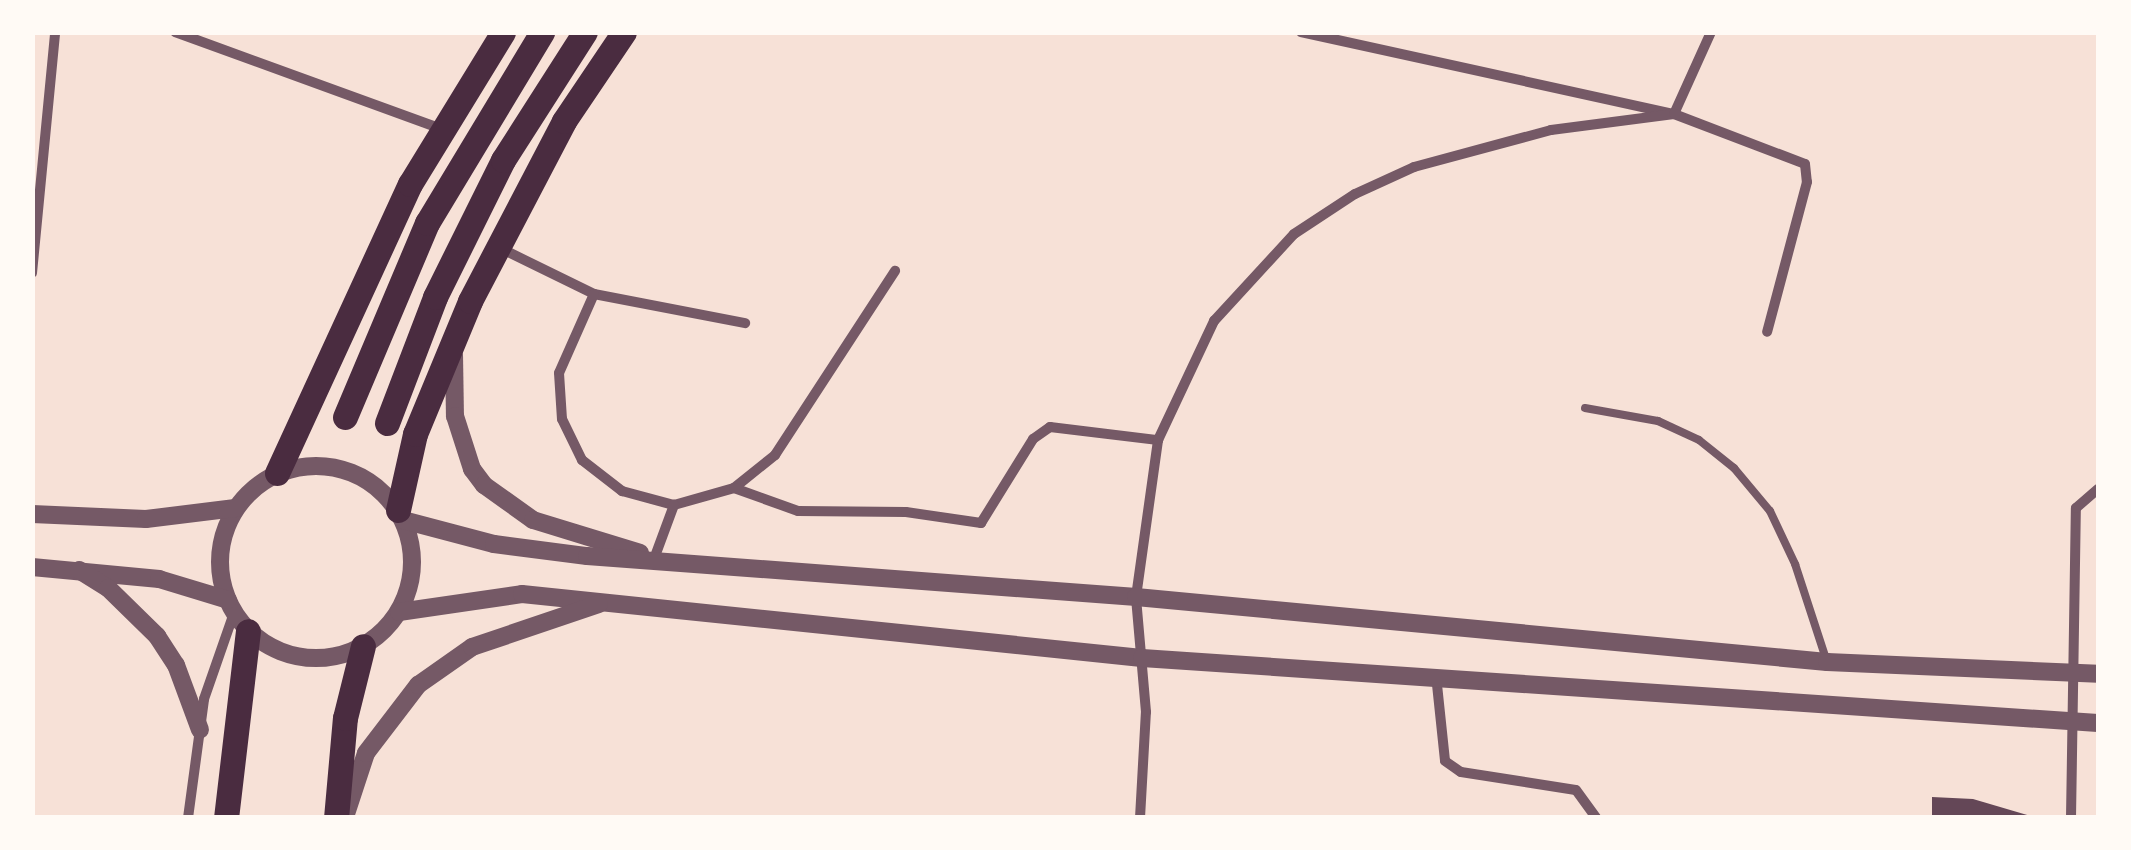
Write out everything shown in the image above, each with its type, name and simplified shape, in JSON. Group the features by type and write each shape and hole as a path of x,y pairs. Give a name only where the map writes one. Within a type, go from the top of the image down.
{"highway":[{"path":"277,473 382,241 441,129 503,32"},
{"path":"345,417 427,223 542,32"},
{"path":"387,423 435,297 503,160 586,32"},
{"path":"400,515 415,434 456,332 564,121 624,32"},
{"path":"226,818 237,615"},
{"path":"336,818 345,718 362,646"}],"street":[{"path":"32,273 55,32"},
{"path":"175,32 441,129"},
{"path":"1301,32 1674,114 1804,164 1807,182 1767,332"},
{"path":"1674,114 1711,32"},
{"path":"1140,818 1142,658 1136,596 1158,440 1186,371 1248,277 1294,234 1355,194 1414,167 1551,130 1674,114"},
{"path":"497,247 594,294 745,323"},
{"path":"594,294 559,373 562,419 582,460 622,490 674,505 734,488 775,455 895,271"},
{"path":"456,332 456,416 472,469 484,484 533,520 654,559"},
{"path":"734,488 798,510 906,512 982,523 1033,439 1050,426 1158,440"},
{"path":"32,567 159,579 237,615 291,655 315,658 362,646 398,612 412,566 400,515 368,482 330,466 277,473 235,508 220,553 237,615 211,670 188,818"},
{"path":"2071,818 2076,508 2098,489"},
{"path":"654,559 674,505"},
{"path":"32,514 146,520 235,508"},
{"path":"400,515 541,552 1136,596 1827,662 2098,674"},
{"path":"78,570 134,610 158,636 176,665 200,730"},
{"path":"398,612 482,596 603,602 1142,658 2098,723"},
{"path":"345,818 366,753 418,685 472,647 603,602"},
{"path":"1436,675 1444,761 1461,772 1576,790 1596,818"}],"lane":[{"path":"1585,408 1658,421 1699,440 1734,468 1770,512 1795,564 1827,662"}],"building":[{"path":"1932,797 1973,799 2037,818 1932,818"}]}
